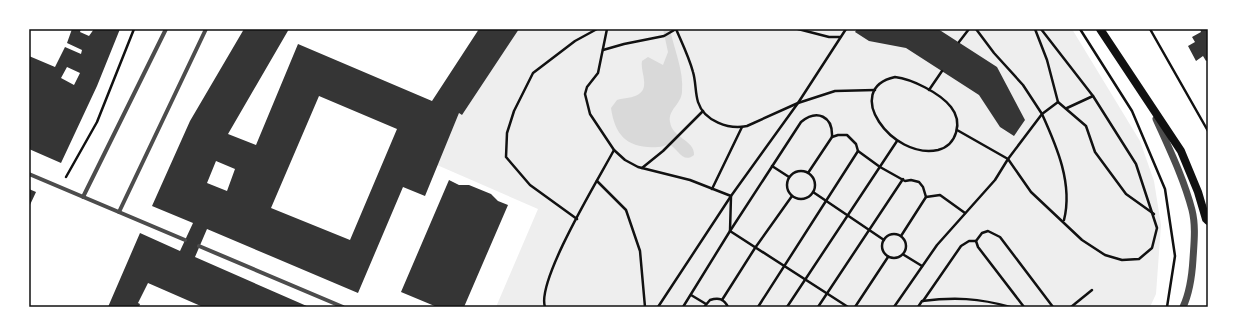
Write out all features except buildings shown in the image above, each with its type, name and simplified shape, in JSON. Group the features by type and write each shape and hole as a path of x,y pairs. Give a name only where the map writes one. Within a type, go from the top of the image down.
{"main road":[{"path":"1100,29 1153,111 1181,151 1208,221"}],"street":[{"path":"83,197 166,29"},
{"path":"119,212 206,29"},
{"path":"1153,111 1174,159 1193,211 1194,233 1192,271 1187,300 1183,307"},
{"path":"29,174 185,240"},
{"path":"199,246 343,307"}],"path":[{"path":"61,188 70,167 97,122 134,29"},
{"path":"577,218 530,185 506,157 507,133 514,111 533,73 575,40 597,29"},
{"path":"607,29 604,50 598,73 587,87 585,94 586,103 590,114 614,150 625,160 642,168 690,180 731,196"},
{"path":"604,50 624,44 664,36 676,29 695,76 699,104 703,111 728,127 742,127 757,122 798,103 835,91 876,90"},
{"path":"798,29 828,38 841,37"},
{"path":"658,307 731,196 798,103 846,29"},
{"path":"959,42 969,29"},
{"path":"976,29 994,53 1023,85 1042,114 1057,148 1063,171 1067,194 1067,209 1064,221"},
{"path":"1035,29 1047,60 1058,102 1067,108 1086,126 1095,152 1126,194 1154,215"},
{"path":"957,130 1008,159 1031,192 1064,221 1082,240 1106,255 1122,260 1139,259 1152,248 1158,228 1136,164 1093,96 1041,29"},
{"path":"1080,29 1132,111 1165,189 1175,256 1167,307"},
{"path":"1150,29 1208,131"},
{"path":"929,90 942,71"},
{"path":"895,77 905,78 929,90 951,107 957,121 955,138 950,145 932,151 912,148 897,141 886,131 875,115 872,102 876,90 886,79 895,77"},
{"path":"1067,108 1093,96"},
{"path":"894,307 937,245 995,180 1008,159 1042,114 1058,102"},
{"path":"642,168 703,111"},
{"path":"683,307 730,231 801,122 813,114 819,115 826,119 832,131 832,137 808,173"},
{"path":"712,189 742,127"},
{"path":"832,137 847,135 856,144 858,151 880,167 903,179 919,182 923,187 926,197"},
{"path":"787,307 897,141"},
{"path":"545,307 546,288 558,254 614,150"},
{"path":"758,307 827,202 858,151"},
{"path":"772,166 789,177"},
{"path":"799,171 808,173 814,179 813,192 806,198 801,199 792,196 787,188 789,177 799,171"},
{"path":"818,307 903,179"},
{"path":"597,181 626,210 640,251 645,307"},
{"path":"813,192 847,217 884,240"},
{"path":"901,236 926,197 940,195 965,213"},
{"path":"730,231 731,196"},
{"path":"722,300 755,248 792,196"},
{"path":"730,231 848,307"},
{"path":"976,241 982,233 988,231 1000,237 1053,307"},
{"path":"884,240 894,234 901,236 906,243 904,255"},
{"path":"884,240 883,251 888,257 896,259 904,255"},
{"path":"918,307 961,246 969,241 976,241"},
{"path":"976,241 978,247 1024,307"},
{"path":"904,255 922,266"},
{"path":"855,307 888,257"},
{"path":"1071,307 1092,290"},
{"path":"691,295 705,306 714,299 722,300 728,307"},
{"path":"922,301 949,298 986,300 1010,307"}],"shaded area":[{"path":"519,29 1072,29 1140,141 1154,181 1161,225 1156,294 1150,307 496,307 538,209 437,165 459,113 462,115"},
{"path":"663,29 670,29 682,76 681,96 671,114 670,122 675,132 691,146 693,150 694,155 687,158 681,155 669,144 659,147 648,147 631,143 625,139 616,126 611,108 617,100 634,96 642,91 644,83 642,61 648,57 663,65 668,52"}]}
